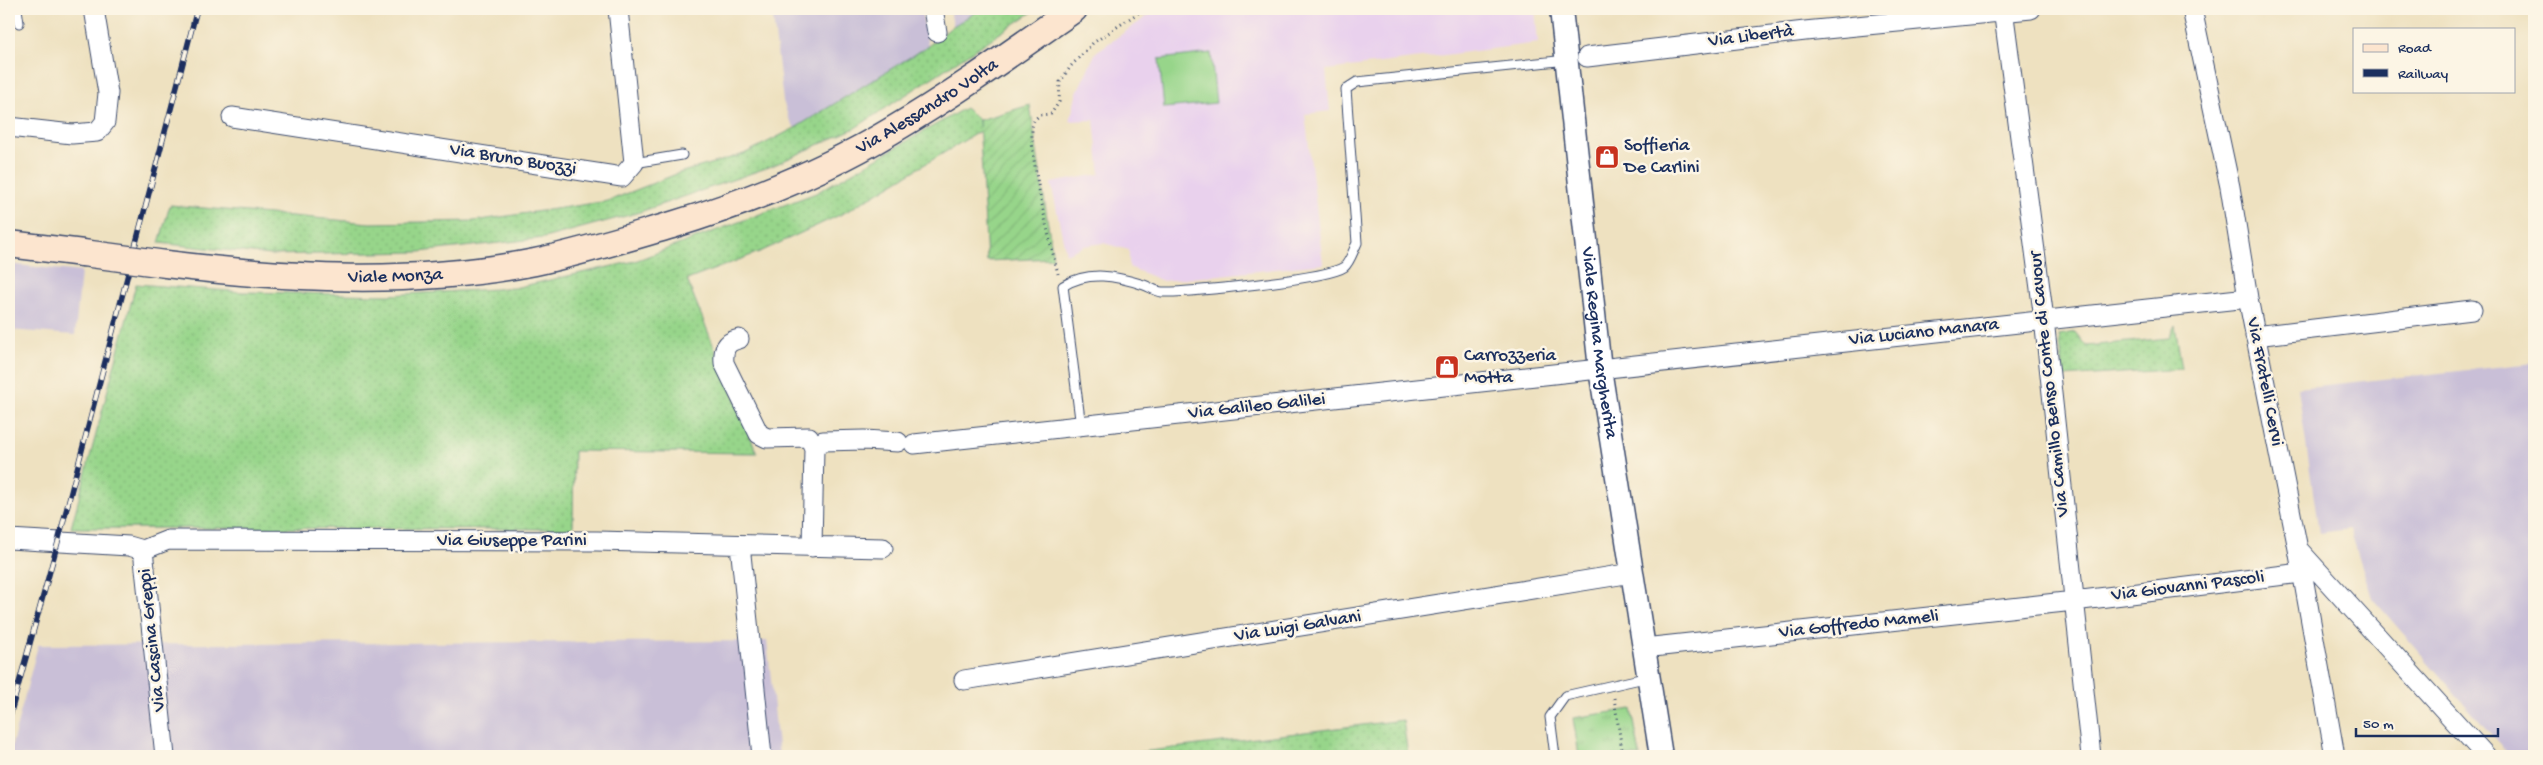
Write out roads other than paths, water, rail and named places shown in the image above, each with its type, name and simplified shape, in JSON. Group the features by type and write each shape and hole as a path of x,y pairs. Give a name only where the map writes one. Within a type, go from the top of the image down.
{"main road":[{"name":"Via Alessandro Volta","path":"773,189 890,132 1074,9"},
{"name":"Viale Monza","path":"9,244 84,252 251,275 303,278 420,276 534,262 594,248 728,208 773,189"}],"street":[{"path":"9,127 72,134 97,132 105,122 108,93 94,9"},
{"path":"618,9 634,163"},
{"path":"933,9 937,32"},
{"name":"Viale Regina Margherita","path":"1561,9 1577,59 1600,369 1662,756"},
{"name":"Via Libertà","path":"1577,59 1805,31 2004,10 2032,9"},
{"name":"Via Fratelli Cervi","path":"2192,9 2230,187 2255,336 2298,549 2335,756"},
{"name":"Via Camillo Benso Conte di Cavour","path":"2004,10 2044,320 2091,756"},
{"name":"Via Bruno Buozzi","path":"232,117 622,177 634,163"},
{"name":"Via Luciano Manara","path":"1600,369 2248,298"},
{"path":"2255,336 2472,310"},
{"path":"739,339 732,340 726,345 723,352 724,363 759,434 767,438 809,437 814,448 812,547"},
{"name":"Via Galileo Galilei","path":"814,448 823,441 906,443 1081,427 1600,369"},
{"name":"Via Cascina Greppi","path":"9,539 129,546 143,550 165,756"},
{"name":"Via Giuseppe Parini","path":"143,550 168,540 597,541 882,548"},
{"path":"740,546 762,756"},
{"path":"2298,549 2486,756"},
{"name":"Via Luigi Galvani","path":"964,680 1632,573"},
{"name":"Via Giovanni Pascoli","path":"2074,601 2301,573"},
{"name":"Via Goffredo Mameli","path":"1644,648 2074,601"}],"lane":[{"path":"17,9 19,23"},
{"path":"1081,427 1063,286 1082,278 1110,276 1159,292 1174,292 1325,274 1337,270 1345,266 1357,244 1346,89 1357,82 1577,59"},
{"path":"634,163 682,155"},
{"path":"1555,756 1550,717 1565,696 1649,676"}],"railway":[{"path":"9,719 58,542 197,9"}],"place":[{"name":"Soffieria De Carlini","path":"1607,157"},
{"name":"Carrozzeria Motta","path":"1447,367"}]}
